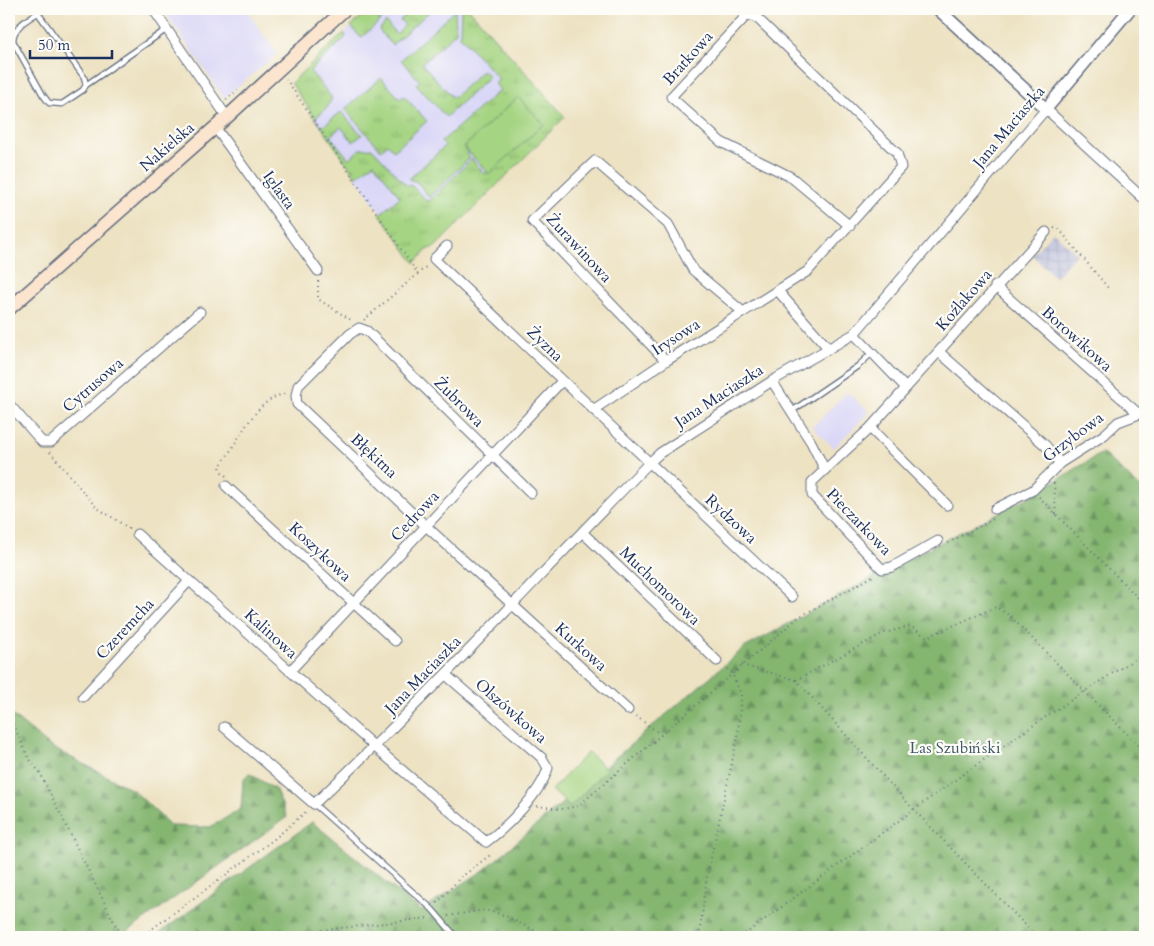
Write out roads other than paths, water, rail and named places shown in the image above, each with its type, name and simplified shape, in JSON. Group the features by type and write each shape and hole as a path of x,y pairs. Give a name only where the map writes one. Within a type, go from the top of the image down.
{"main road":[{"name":"Nakielska","path":"9,309 227,117 345,9"}],"street":[{"path":"153,9 227,117"},
{"path":"938,9 1145,200"},
{"name":"Jana Maciaszka","path":"314,804 375,747 446,675 660,453 772,381 854,334 1130,9"},
{"name":"Bratkowa","path":"850,226 790,177 720,142 671,97 748,14 758,19 897,154 901,167"},
{"name":"Iglasta","path":"215,127 318,271"},
{"name":"Żurawinowa","path":"666,361 532,221 595,161 668,224 694,270 743,312"},
{"name":"Irysowa","path":"593,410 666,361 808,271 901,167"},
{"name":"Koźlakowa","path":"812,495 812,482 824,468 870,428 905,387 939,352 995,286 1046,232"},
{"name":"Żyzna","path":"447,246 434,259 649,463"},
{"name":"Borowikowa","path":"995,286 1142,412"},
{"path":"778,291 829,349"},
{"name":"Cytrusowa","path":"9,404 42,442 51,442 200,312"},
{"name":"Żubrowa","path":"298,386 363,329 531,493"},
{"path":"854,334 905,387"},
{"path":"939,352 1045,445 1057,466"},
{"name":"Cedrowa","path":"290,671 562,380"},
{"path":"772,381 824,468"},
{"name":"Błękitna","path":"298,386 297,404 514,606"},
{"name":"Grzybowa","path":"995,508 1033,490 1057,466 1104,435 1118,422 1142,412"},
{"path":"870,428 947,505"},
{"name":"Rydzowa","path":"649,463 792,597"},
{"name":"Koszykowa","path":"226,486 394,641"},
{"name":"Pieczarkowa","path":"812,495 882,568 892,567 935,544"},
{"name":"Muchomorowa","path":"582,532 717,661"},
{"name":"Kalinowa","path":"137,534 375,747 486,842"},
{"name":"Czeremcha","path":"82,696 189,581"},
{"name":"Kurkowa","path":"514,606 628,710"},
{"name":"Olszówkowa","path":"446,675 542,758 548,768 544,782 498,834 486,842"},
{"path":"224,727 314,804"}],"lane":[{"path":"44,9 12,33 13,41 49,103 62,104 83,90 86,85 167,29"},
{"path":"38,13 84,77 86,85"},
{"path":"790,412 858,366 872,353"},
{"path":"314,804 432,909 456,937"}],"park label":[{"name":"Las Szubiński","path":"955,748"}]}
